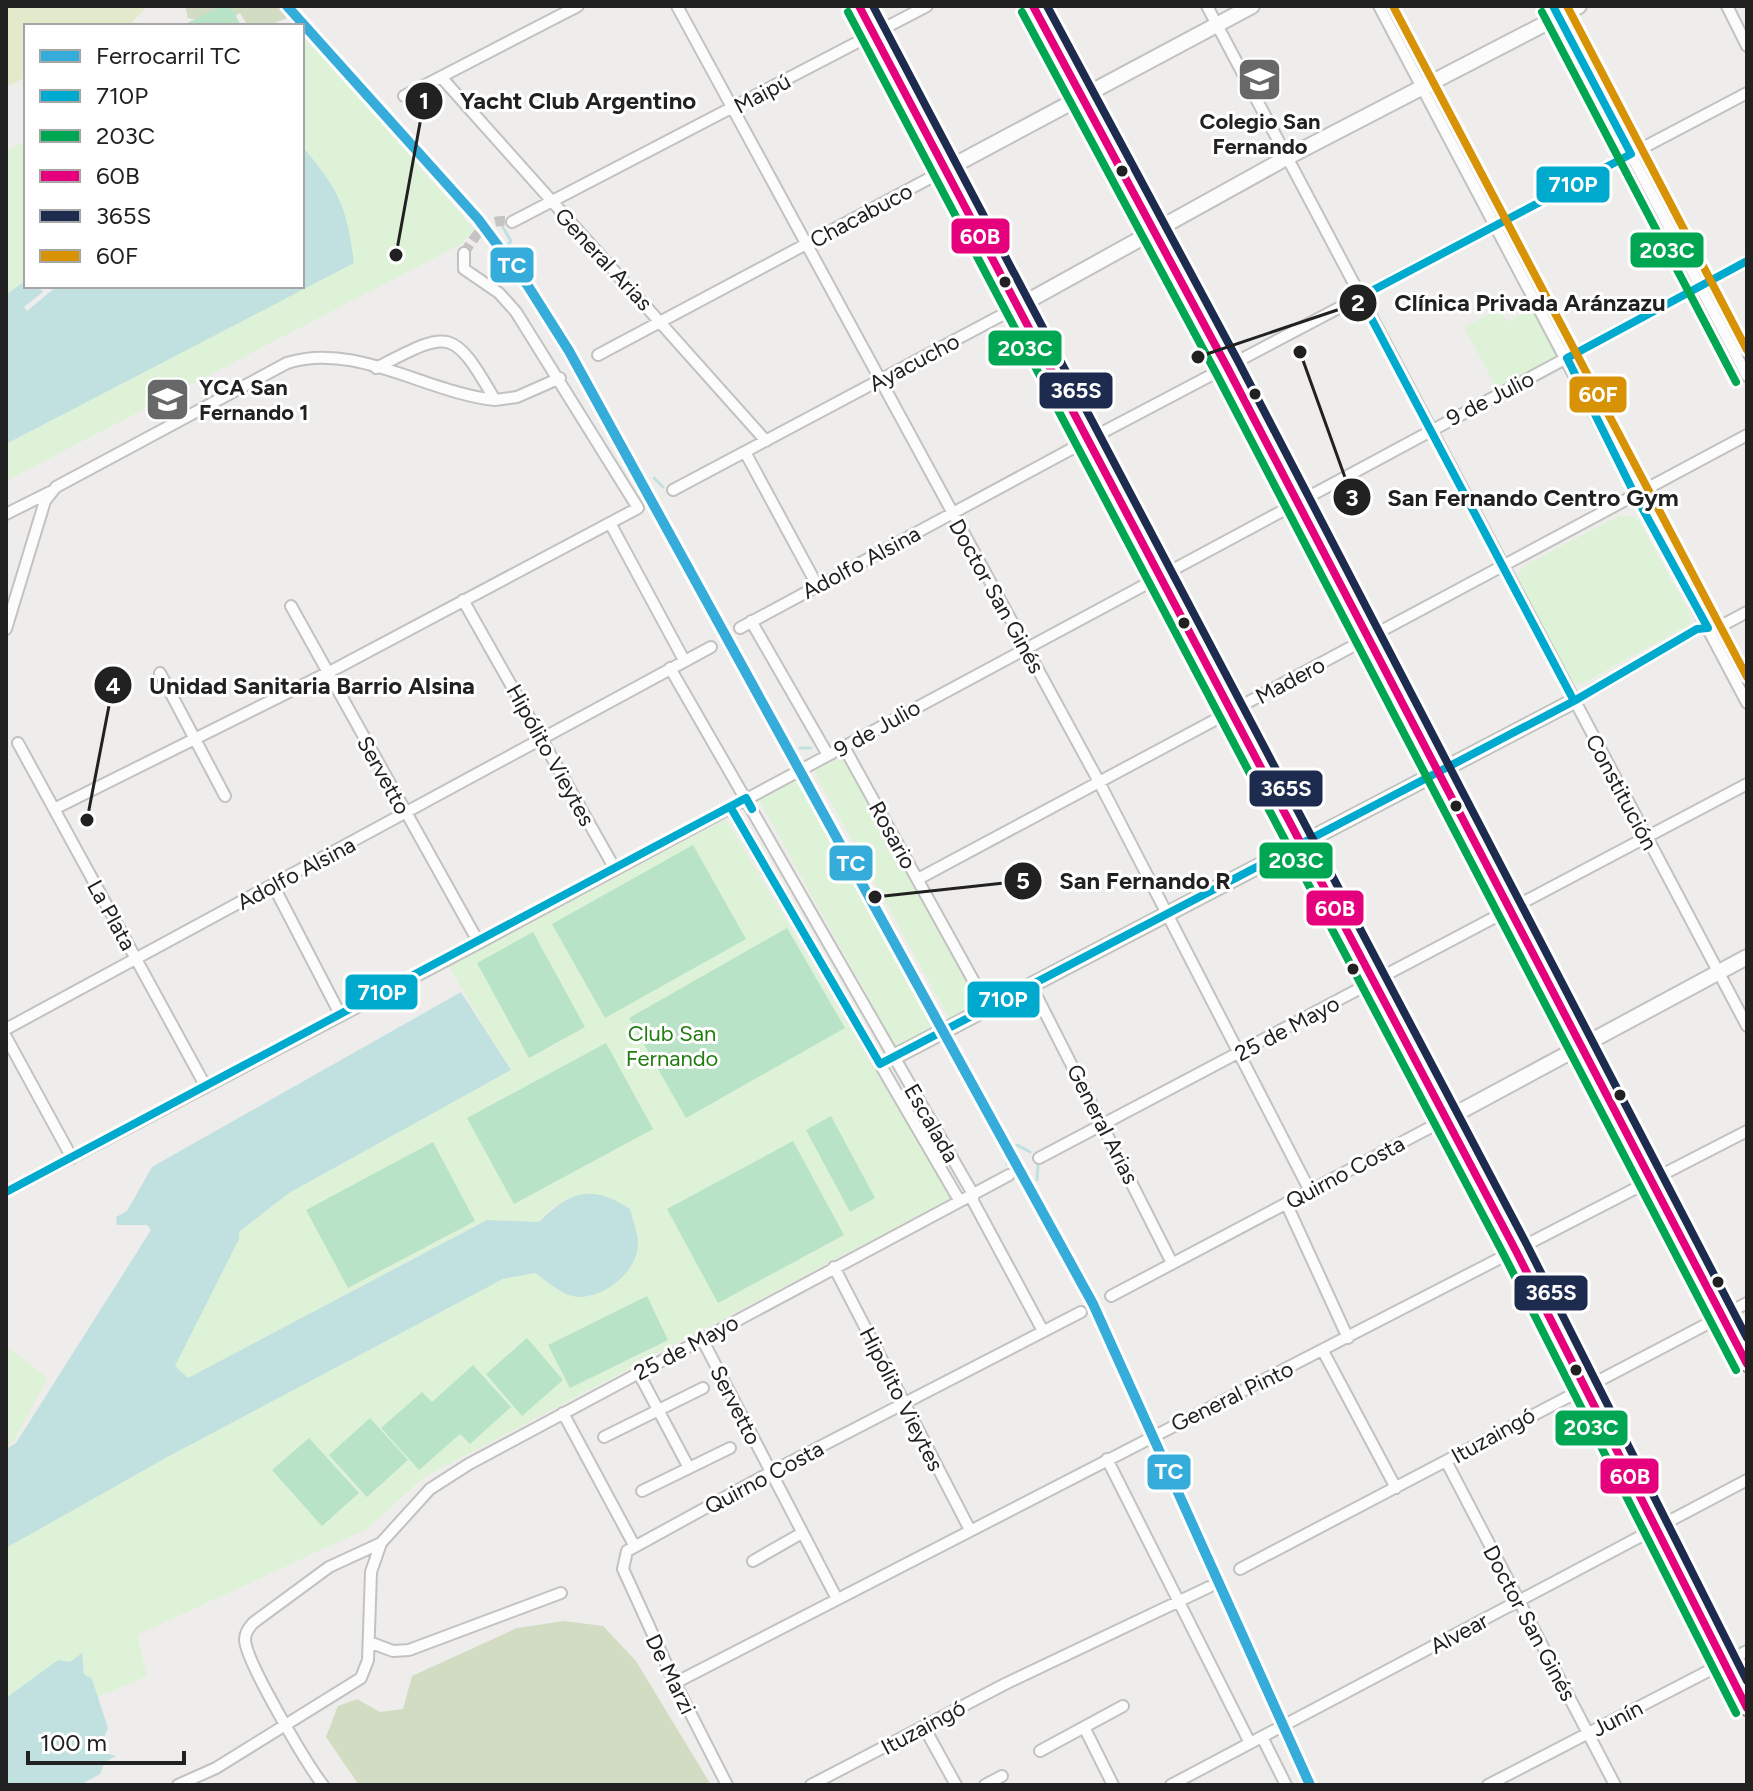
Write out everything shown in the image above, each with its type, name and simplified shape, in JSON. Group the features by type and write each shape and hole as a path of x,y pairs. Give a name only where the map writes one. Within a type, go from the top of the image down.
{"main road":[{"path":"859,6 1372,983 1448,1118 1747,1708"},
{"path":"1033,6 1227,367 1436,773 1654,1181 1747,1364"}],"street":[{"path":"404,96 578,6"},
{"name":"Doctor San Ginés","path":"677,6 809,243 880,380 1098,780 1310,1191"},
{"name":"Maipú","path":"512,222 927,6"},
{"name":"Constitución","path":"1207,6 1747,1026"},
{"name":"Chacabuco","path":"598,355 1252,6"},
{"path":"1379,6 1747,703"},
{"name":"Ayacucho","path":"673,490 1154,233 1556,11 1579,6"},
{"path":"1727,6 1747,46"},
{"path":"1556,11 1747,376"},
{"name":"General Arias","path":"441,77 766,441"},
{"name":"Adolfo Alsina","path":"740,628 1088,440 1747,93"},
{"path":"54,809 326,672 638,508 560,378 516,312 499,293 464,269 464,253"},
{"name":"9 de Julio","path":"6,1192 479,943 1431,428 1747,261"},
{"path":"376,368 431,341 446,340 467,353 495,400"},
{"path":"6,514 287,363 313,357 376,368 495,400 517,397 560,378"},
{"name":"Madero","path":"918,879 1747,435"},
{"path":"745,452 817,585"},
{"path":"6,629 45,501 51,491"},
{"path":"610,523 684,660"},
{"name":"Hipólito Vieytes","path":"463,600 615,869"},
{"name":"Servetto","path":"291,606 479,943"},
{"path":"883,1063 1574,701 1697,629 1719,627 1747,612"},
{"path":"751,621 828,755"},
{"name":"Adolfo Alsina","path":"6,1029 711,647"},
{"name":"Escalada","path":"670,668 746,798 883,1063 959,1200"},
{"path":"160,673 225,796"},
{"name":"La Plata","path":"18,743 206,1087"},
{"name":"Rosario","path":"844,747 988,1007"},
{"name":"25 de Mayo","path":"1039,1158 1747,784"},
{"name":"Escalada","path":"731,808 883,1063 973,1194 973,1201 1043,1331"},
{"path":"273,885 341,1016"},
{"name":"Quirno Costa","path":"1111,1296 1747,957"},
{"name":"General Arias","path":"1031,985 1172,1263"},
{"path":"6,1037 72,1158"},
{"name":"General Pinto","path":"675,1683 1747,1131"},
{"name":"25 de Mayo","path":"381,1543 394,1524 439,1482 638,1372 1009,1175"},
{"path":"1286,1203 1348,1338"},
{"name":"Hipólito Vieytes","path":"834,1267 970,1530"},
{"name":"Ituzaingó","path":"1240,1569 1584,1385 1747,1303"},
{"name":"Quirno Costa","path":"623,1559 634,1545 1081,1312"},
{"name":"Servetto","path":"702,1339 837,1599"},
{"path":"1323,1351 1396,1488"},
{"path":"638,1372 689,1468"},
{"path":"604,1437 703,1388"},
{"path":"563,1413 634,1545"},
{"path":"642,1491 730,1448"},
{"path":"1107,1459 1250,1743"},
{"name":"Doctor San Ginés","path":"1446,1461 1615,1785"},
{"name":"Alvear","path":"1171,1785 1747,1480"},
{"path":"753,1561 802,1533"},
{"path":"178,1785 216,1768 361,1678 366,1670 369,1642 371,1572 381,1543"},
{"path":"323,1785 263,1686 247,1652 249,1628 329,1567 381,1543"},
{"name":"De Marzi","path":"623,1559 623,1569 675,1683 727,1785"},
{"name":"Ituzaingó","path":"811,1785 1209,1587"},
{"path":"369,1642 393,1651 409,1650 561,1593"},
{"name":"Junín","path":"1488,1785 1747,1651"},
{"path":"1040,1751 1123,1706"},
{"path":"924,1727 956,1785"},
{"path":"1084,1727 1113,1785"},
{"path":"1262,1737 1286,1785"},
{"path":"985,1785 1002,1776"}],"green space":[{"path":"6,6 148,6 130,24 24,24 24,78 6,87"},
{"path":"185,6 280,6 290,17 272,24 247,24 240,13 224,24 188,18"},
{"path":"222,6 231,6 240,24 185,24"},
{"path":"304,33 474,229 461,244 6,481 6,444 353,263 344,212 325,175 304,149"},
{"path":"24,142 24,282 6,295 6,150"},
{"path":"1535,308 1558,356 1497,389 1464,327 1500,309 1507,322"},
{"path":"1619,516 1632,516 1639,521 1689,612 1690,624 1580,685 1568,678 1519,585 1518,573 1527,564"},
{"path":"843,756 981,1005 951,1022 814,771"},
{"path":"798,779 935,1029 897,1050 759,800"},
{"name":"Club San Fernando","path":"726,819 951,1198 423,1478 367,1529 137,1635 147,1676 98,1697 92,1679 84,1674 82,1654 70,1662 58,1661 6,1698 6,1548 171,1455 503,1279 535,1273 564,1293 557,1203 539,1222 487,1220 188,1378 174,1366 239,1239 239,1232 289,1193 510,1070 449,967"},
{"path":"693,845 746,939 605,1018 552,924"},
{"path":"787,928 845,1028 686,1118 629,1018"},
{"path":"533,932 585,1027 529,1058 477,963"},
{"path":"606,1043 653,1129 514,1204 467,1118"},
{"path":"831,1116 875,1198 850,1212 806,1130"},
{"path":"793,1141 844,1235 718,1303 667,1209"},
{"path":"433,1142 475,1221 348,1288 306,1210"},
{"path":"647,1296 668,1340 570,1388 548,1345"},
{"path":"527,1338 563,1380 522,1416 486,1374"},
{"path":"6,1346 48,1378 13,1442 6,1446"},
{"path":"473,1365 511,1407 470,1444 460,1434 419,1470 381,1428 422,1392 432,1402"},
{"path":"370,1418 408,1460 367,1497 329,1455"},
{"path":"309,1438 359,1493 322,1526 272,1470"},
{"path":"564,1621 603,1626 636,1661 711,1785 359,1785 326,1737 338,1706 357,1699 380,1712 403,1709 412,1676 517,1628"}],"water":[{"path":"304,149 333,187 348,227 354,263 6,444 6,295 24,282 24,288 40,288 43,292 24,307 27,311 55,288 304,288"},
{"path":"461,992 511,1070 289,1193 239,1232 239,1239 175,1366 188,1378 487,1220 539,1222 561,1203 582,1194 604,1196 630,1209 638,1240 634,1261 628,1271 601,1292 580,1297 561,1292 535,1273 503,1279 171,1455 6,1548 6,1449 16,1443 151,1230 147,1225 117,1225 116,1217 127,1211 152,1167"},
{"path":"82,1653 84,1674 92,1679 108,1728 102,1742 105,1753 116,1756 105,1762 100,1774 80,1785 6,1785 6,1698 58,1660 70,1662"}],"waterway":[{"path":"501,224 511,241 508,245"},
{"path":"495,261 498,253"},
{"path":"654,478 663,487"},
{"path":"800,748 811,748"},
{"path":"788,754 785,756 789,765"},
{"path":"1017,1145 1030,1152"},
{"path":"1006,1151 1007,1164"},
{"path":"1037,1180 1038,1165"},
{"path":"1018,1179 1027,1186"}],"tunnel":[{"path":"464,253 478,233 489,224 512,222"}],"rail line":[{"name":"TC","path":"287,6 303,24"},
{"name":"TC","path":"304,25 478,219 528,286 569,351 1093,1304 1310,1785"}],"transit line":[{"name":"60B","path":"859,6 1516,1251 1747,1708"},
{"name":"365S","path":"873,6 1527,1245 1747,1681"},
{"name":"60B","path":"1033,6 1227,367 1747,1364"},
{"name":"365S","path":"1047,6 1238,361 1747,1338"},
{"name":"60F","path":"1393,6 1747,677"},
{"name":"710P","path":"1553,6 1631,154 1360,297 1574,701"},
{"name":"60F","path":"1567,6 1747,350"},
{"name":"203C","path":"848,12 1505,1257 1736,1713"},
{"name":"203C","path":"1022,12 1216,373 1736,1370"},
{"name":"203C","path":"1542,12 1736,382"},
{"name":"710P","path":"731,808 880,1064 1574,701 1697,629 1708,628 1635,495 1567,358 1747,261"},
{"name":"710P","path":"6,1192 746,798 752,809"}],"place":[{"name":"Colegio San Fernando","path":"1260,80"},
{"name":"Yacht Club Argentino","path":"396,255"},
{"name":"San Fernando Centro Gym","path":"1300,352"},
{"name":"Clínica Privada Aránzazu","path":"1198,357"},
{"name":"YCA San Fernando 1","path":"168,400"},
{"name":"Unidad Sanitaria Barrio Alsina","path":"87,820"},
{"name":"San Fernando R","path":"875,897"}]}
